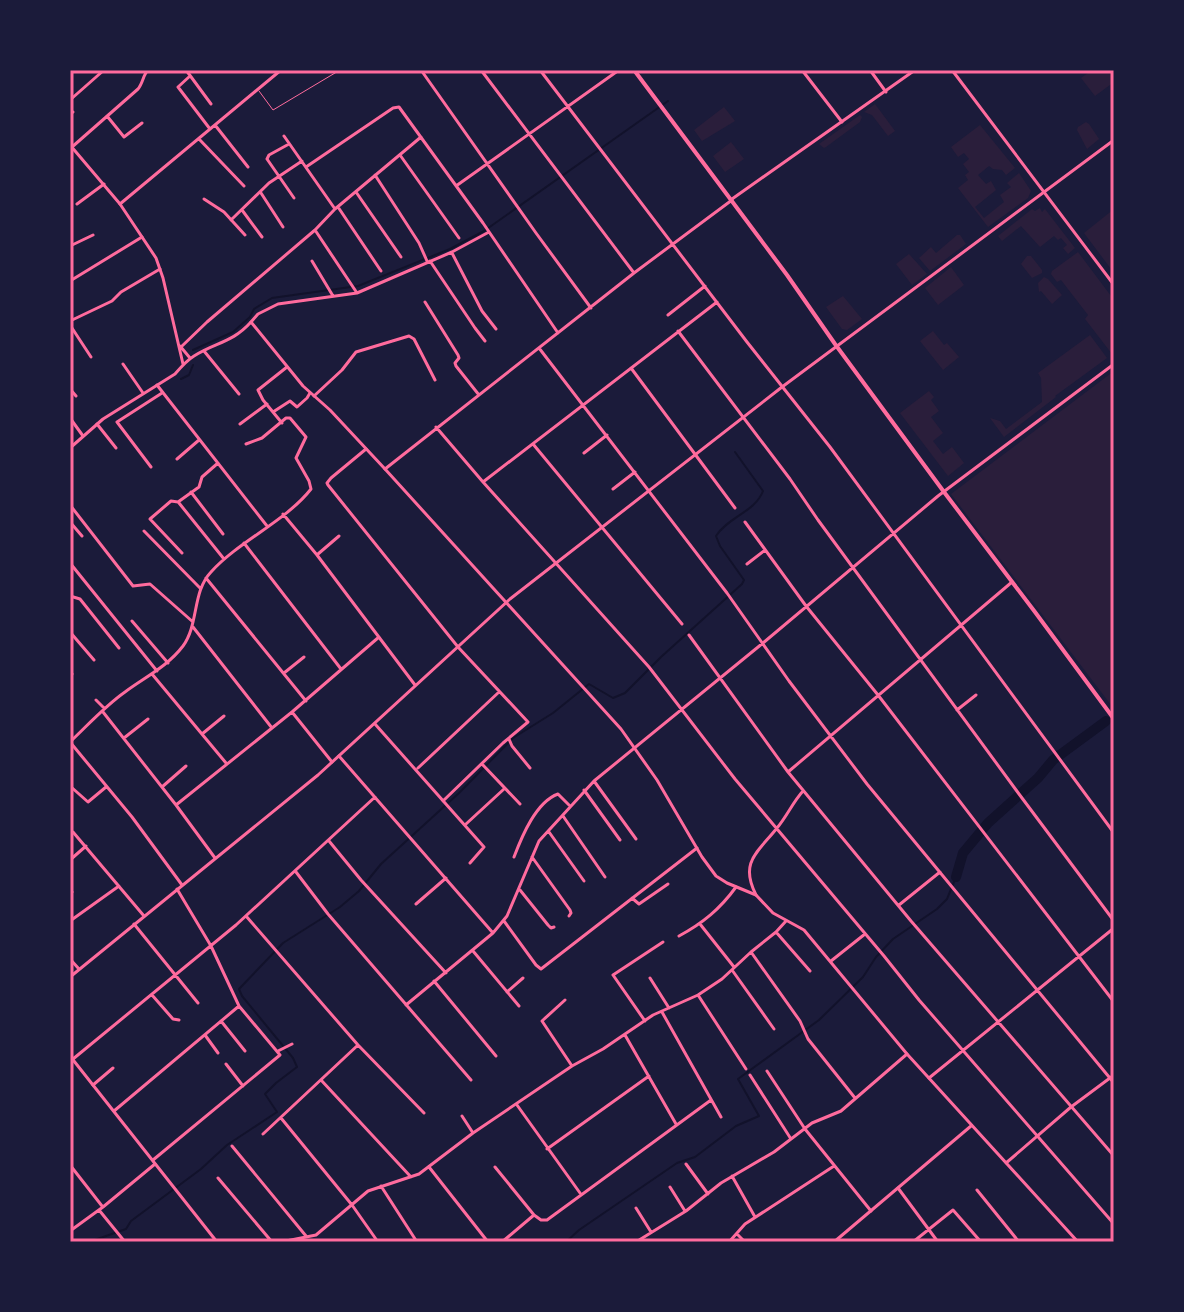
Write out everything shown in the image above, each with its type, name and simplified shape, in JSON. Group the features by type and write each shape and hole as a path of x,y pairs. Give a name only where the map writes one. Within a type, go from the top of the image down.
{"main road":[{"path":"634,70 1114,719"}],"street":[{"path":"70,100 104,70"},
{"path":"148,70 138,89 71,149 120,204 160,269 183,364"},
{"path":"186,70 211,104"},
{"path":"120,204 281,70"},
{"path":"421,70 591,308"},
{"path":"481,70 634,273"},
{"path":"540,70 894,532 1114,833"},
{"path":"456,187 619,70"},
{"path":"802,70 842,122"},
{"path":"870,70 884,90"},
{"path":"385,469 634,273 915,70"},
{"path":"952,70 1114,285"},
{"path":"190,76 178,87 248,167"},
{"path":"306,167 396,107 403,110 558,333"},
{"path":"107,116 122,136 142,123"},
{"path":"284,136 381,271"},
{"path":"180,346 421,137"},
{"path":"199,139 244,186"},
{"path":"70,977 339,756 506,603 782,387 1114,140"},
{"path":"289,144 268,157 294,198"},
{"path":"400,155 459,238"},
{"path":"231,220 279,175 302,161"},
{"path":"375,175 427,259 485,341"},
{"path":"77,204 104,184"},
{"path":"356,192 401,257"},
{"path":"261,193 283,227"},
{"path":"204,199 224,212 245,235"},
{"path":"242,210 262,237"},
{"path":"315,230 356,291"},
{"path":"70,448 111,414 175,374 190,358 234,338 258,314 278,304 331,292 356,291 427,259 452,252 488,232"},
{"path":"70,246 93,235"},
{"path":"70,281 143,237"},
{"path":"452,252 482,311 496,329"},
{"path":"312,261 331,292"},
{"path":"91,357 70,323 112,301 121,292 160,269"},
{"path":"668,315 705,286"},
{"path":"425,302 458,355 456,366 479,395"},
{"path":"483,482 717,302"},
{"path":"251,322 287,367 589,692 635,747 716,876 756,895"},
{"path":"678,331 787,474 1114,921"},
{"path":"273,412 290,401 297,407 342,370 356,352 409,336 414,339 435,380"},
{"path":"180,346 190,358"},
{"path":"539,348 728,594 830,736 1036,990 1113,1079 1071,1107 1006,1163"},
{"path":"204,351 239,394"},
{"path":"123,364 144,394"},
{"path":"406,1005 473,951 504,921 539,841 584,790 894,532 1114,364"},
{"path":"282,423 258,390 287,367"},
{"path":"631,368 735,508"},
{"path":"157,385 267,526"},
{"path":"70,389 76,396"},
{"path":"117,422 162,393"},
{"path":"240,424 267,404"},
{"path":"111,414 151,467"},
{"path":"70,418 83,436"},
{"path":"182,885 132,817 70,742 126,691 168,663 188,638 206,578 224,559 311,489 296,458 306,437 290,418 262,438 246,444"},
{"path":"97,424 116,448"},
{"path":"436,427 651,669 719,759 919,1000 1114,1224"},
{"path":"584,453 607,435"},
{"path":"177,459 199,440"},
{"path":"533,444 682,624"},
{"path":"366,449 331,478 328,485 458,647 528,722 444,802"},
{"path":"178,502 200,485 203,476 218,463"},
{"path":"613,489 635,472"},
{"path":"191,492 223,534"},
{"path":"182,553 150,519 171,501 178,502 224,559"},
{"path":"70,505 133,586 150,584 192,624 272,728"},
{"path":"283,514 416,686"},
{"path":"70,522 82,536"},
{"path":"745,522 806,606 1114,1002"},
{"path":"144,531 201,588"},
{"path":"317,555 339,536"},
{"path":"244,543 341,669"},
{"path":"747,564 765,550"},
{"path":"70,563 157,671"},
{"path":"206,578 306,701"},
{"path":"788,772 1012,582"},
{"path":"70,596 80,599 119,648"},
{"path":"132,621 168,663"},
{"path":"70,632 94,660"},
{"path":"689,635 803,791 1114,1156"},
{"path":"176,805 306,701 379,637"},
{"path":"284,673 304,657"},
{"path":"70,670 70,679"},
{"path":"152,674 227,764"},
{"path":"416,770 499,692"},
{"path":"957,710 976,695"},
{"path":"96,700 215,859"},
{"path":"292,712 332,762"},
{"path":"202,734 224,716"},
{"path":"124,738 148,719"},
{"path":"375,724 484,847 470,863"},
{"path":"509,739 530,768"},
{"path":"339,756 493,933"},
{"path":"483,765 520,804"},
{"path":"162,787 186,766"},
{"path":"594,781 636,839"},
{"path":"70,786 88,802 106,787"},
{"path":"465,825 504,789"},
{"path":"584,790 620,840"},
{"path":"803,791 777,829 761,845 751,864 749,880 756,895 770,910 804,930 907,1054 1078,1242"},
{"path":"514,857 528,825 552,797 558,794 570,806"},
{"path":"217,1242 71,1058 176,976 246,916 375,797"},
{"path":"563,816 605,877"},
{"path":"548,831 584,881"},
{"path":"73,832 144,916"},
{"path":"329,841 446,973"},
{"path":"70,860 86,846"},
{"path":"504,921 538,967 543,968 697,848"},
{"path":"531,857 570,910 569,916"},
{"path":"296,871 328,914 471,1080"},
{"path":"898,906 940,872"},
{"path":"416,904 446,878"},
{"path":"632,898 641,903 668,884"},
{"path":"70,921 119,886"},
{"path":"679,936 722,906 736,887"},
{"path":"70,1231 101,1209 278,1058 284,1049 239,1006 211,946 177,889"},
{"path":"520,890 548,925 554,927"},
{"path":"246,916 358,1045 424,1113"},
{"path":"281,1242 294,1238 309,1240 368,1191 412,1178 572,1066 661,1011 698,995 722,979 786,921"},
{"path":"134,924 198,1003"},
{"path":"700,924 774,1029"},
{"path":"929,1078 1114,928"},
{"path":"776,932 810,971"},
{"path":"831,961 865,934"},
{"path":"645,1021 613,975 663,942"},
{"path":"473,951 519,1006"},
{"path":"751,952 802,1025 806,1036 855,1099"},
{"path":"70,959 79,969"},
{"path":"507,992 523,978"},
{"path":"650,978 669,1008"},
{"path":"434,981 496,1056"},
{"path":"152,995 173,1019 179,1020"},
{"path":"698,995 746,1069"},
{"path":"565,1000 542,1021 572,1066"},
{"path":"114,1111 239,1006"},
{"path":"661,1011 721,1117"},
{"path":"221,1021 245,1051"},
{"path":"205,1035 218,1053"},
{"path":"625,1035 676,1124"},
{"path":"263,1134 358,1045"},
{"path":"636,1242 686,1211 732,1176 792,1140 812,1123 835,1115 907,1054"},
{"path":"226,1064 243,1087"},
{"path":"93,1085 113,1068"},
{"path":"767,1071 805,1129 871,1211"},
{"path":"750,1075 792,1140"},
{"path":"547,1149 649,1076"},
{"path":"321,1080 412,1178"},
{"path":"495,1167 534,1215 547,1220 711,1100"},
{"path":"517,1105 581,1194"},
{"path":"462,1116 473,1133"},
{"path":"281,1118 378,1242"},
{"path":"834,1242 971,1126"},
{"path":"232,1146 309,1240"},
{"path":"686,1164 708,1194"},
{"path":"70,1165 125,1242"},
{"path":"729,1242 743,1225 834,1166"},
{"path":"429,1167 488,1242"},
{"path":"732,1176 755,1217"},
{"path":"218,1178 272,1242"},
{"path":"381,1186 417,1242"},
{"path":"670,1187 686,1211"},
{"path":"898,1188 938,1242"},
{"path":"977,1190 1019,1242"},
{"path":"636,1208 651,1232"},
{"path":"913,1242 955,1211 981,1242"},
{"path":"502,1242 534,1215"},
{"path":"737,1234 745,1242"}],"lane":[{"path":"258,89 273,110 340,70"}],"shaded area":[{"path":"1092,70 1108,70 1114,78 1114,82 1095,96 1081,78"},
{"path":"875,104 895,131 888,136 872,115 864,112"},
{"path":"724,107 735,121 702,141 694,130"},
{"path":"860,115 860,122 826,147 819,144"},
{"path":"1086,122 1099,139 1087,149 1077,130"},
{"path":"980,125 1015,168 1006,175 1002,170 989,166 978,175 986,184 991,181 996,190 975,207 984,218 1004,202 1000,195 1011,187 1007,183 1019,173 1031,191 1028,198 988,227 958,188 968,180 965,175 969,172 963,164 969,159 964,153 958,157 951,147"},
{"path":"731,142 744,159 725,172 713,156"},
{"path":"1040,208 1042,212 1045,209 1075,248 1068,254 1063,248 1067,245 1061,238 1058,240 1054,236 1040,247 1021,226 1002,241 998,236 1032,209"},
{"path":"1114,209 1114,273 1084,233"},
{"path":"957,235 966,244 930,271 919,258 931,247 936,253"},
{"path":"1078,252 1114,300 1112,354 1085,319 1088,315 1061,280 1057,282 1051,274"},
{"path":"909,254 927,274 912,285 896,264"},
{"path":"1027,256 1031,256 1042,273 1032,278 1021,264"},
{"path":"951,267 964,285 938,305 925,288"},
{"path":"1044,277 1062,295 1052,304 1039,292 1038,283"},
{"path":"843,296 862,319 847,330 842,329 826,307"},
{"path":"933,331 959,357 943,370 920,341"},
{"path":"1090,335 1107,358 1004,437 990,418 1000,421 1006,429 1042,402 1038,373"},
{"path":"1114,371 1114,709 951,494"},
{"path":"929,391 939,411 931,417 943,433 933,441 943,454 952,447 964,463 948,476 900,413"}],"waterway":[{"path":"193,350 233,332 250,317 254,309 272,298 358,286 450,249 484,231 668,101"},
{"path":"181,379 189,375 193,365"},
{"path":"89,1242 126,1229 131,1221 201,1169 227,1145 277,1112 265,1094 297,1067 239,989 283,943 340,907 359,891 381,864 459,793 513,738 553,713 589,684 613,698 625,693 742,584 744,580 716,536 754,504 763,491 735,452"},
{"path":"956,877 963,853 988,823 1038,778 1053,760 1106,721"},
{"path":"566,1242 677,1163 695,1157 736,1126 759,1116 738,1079 819,1020 863,977 893,939 947,899 956,877"}]}
